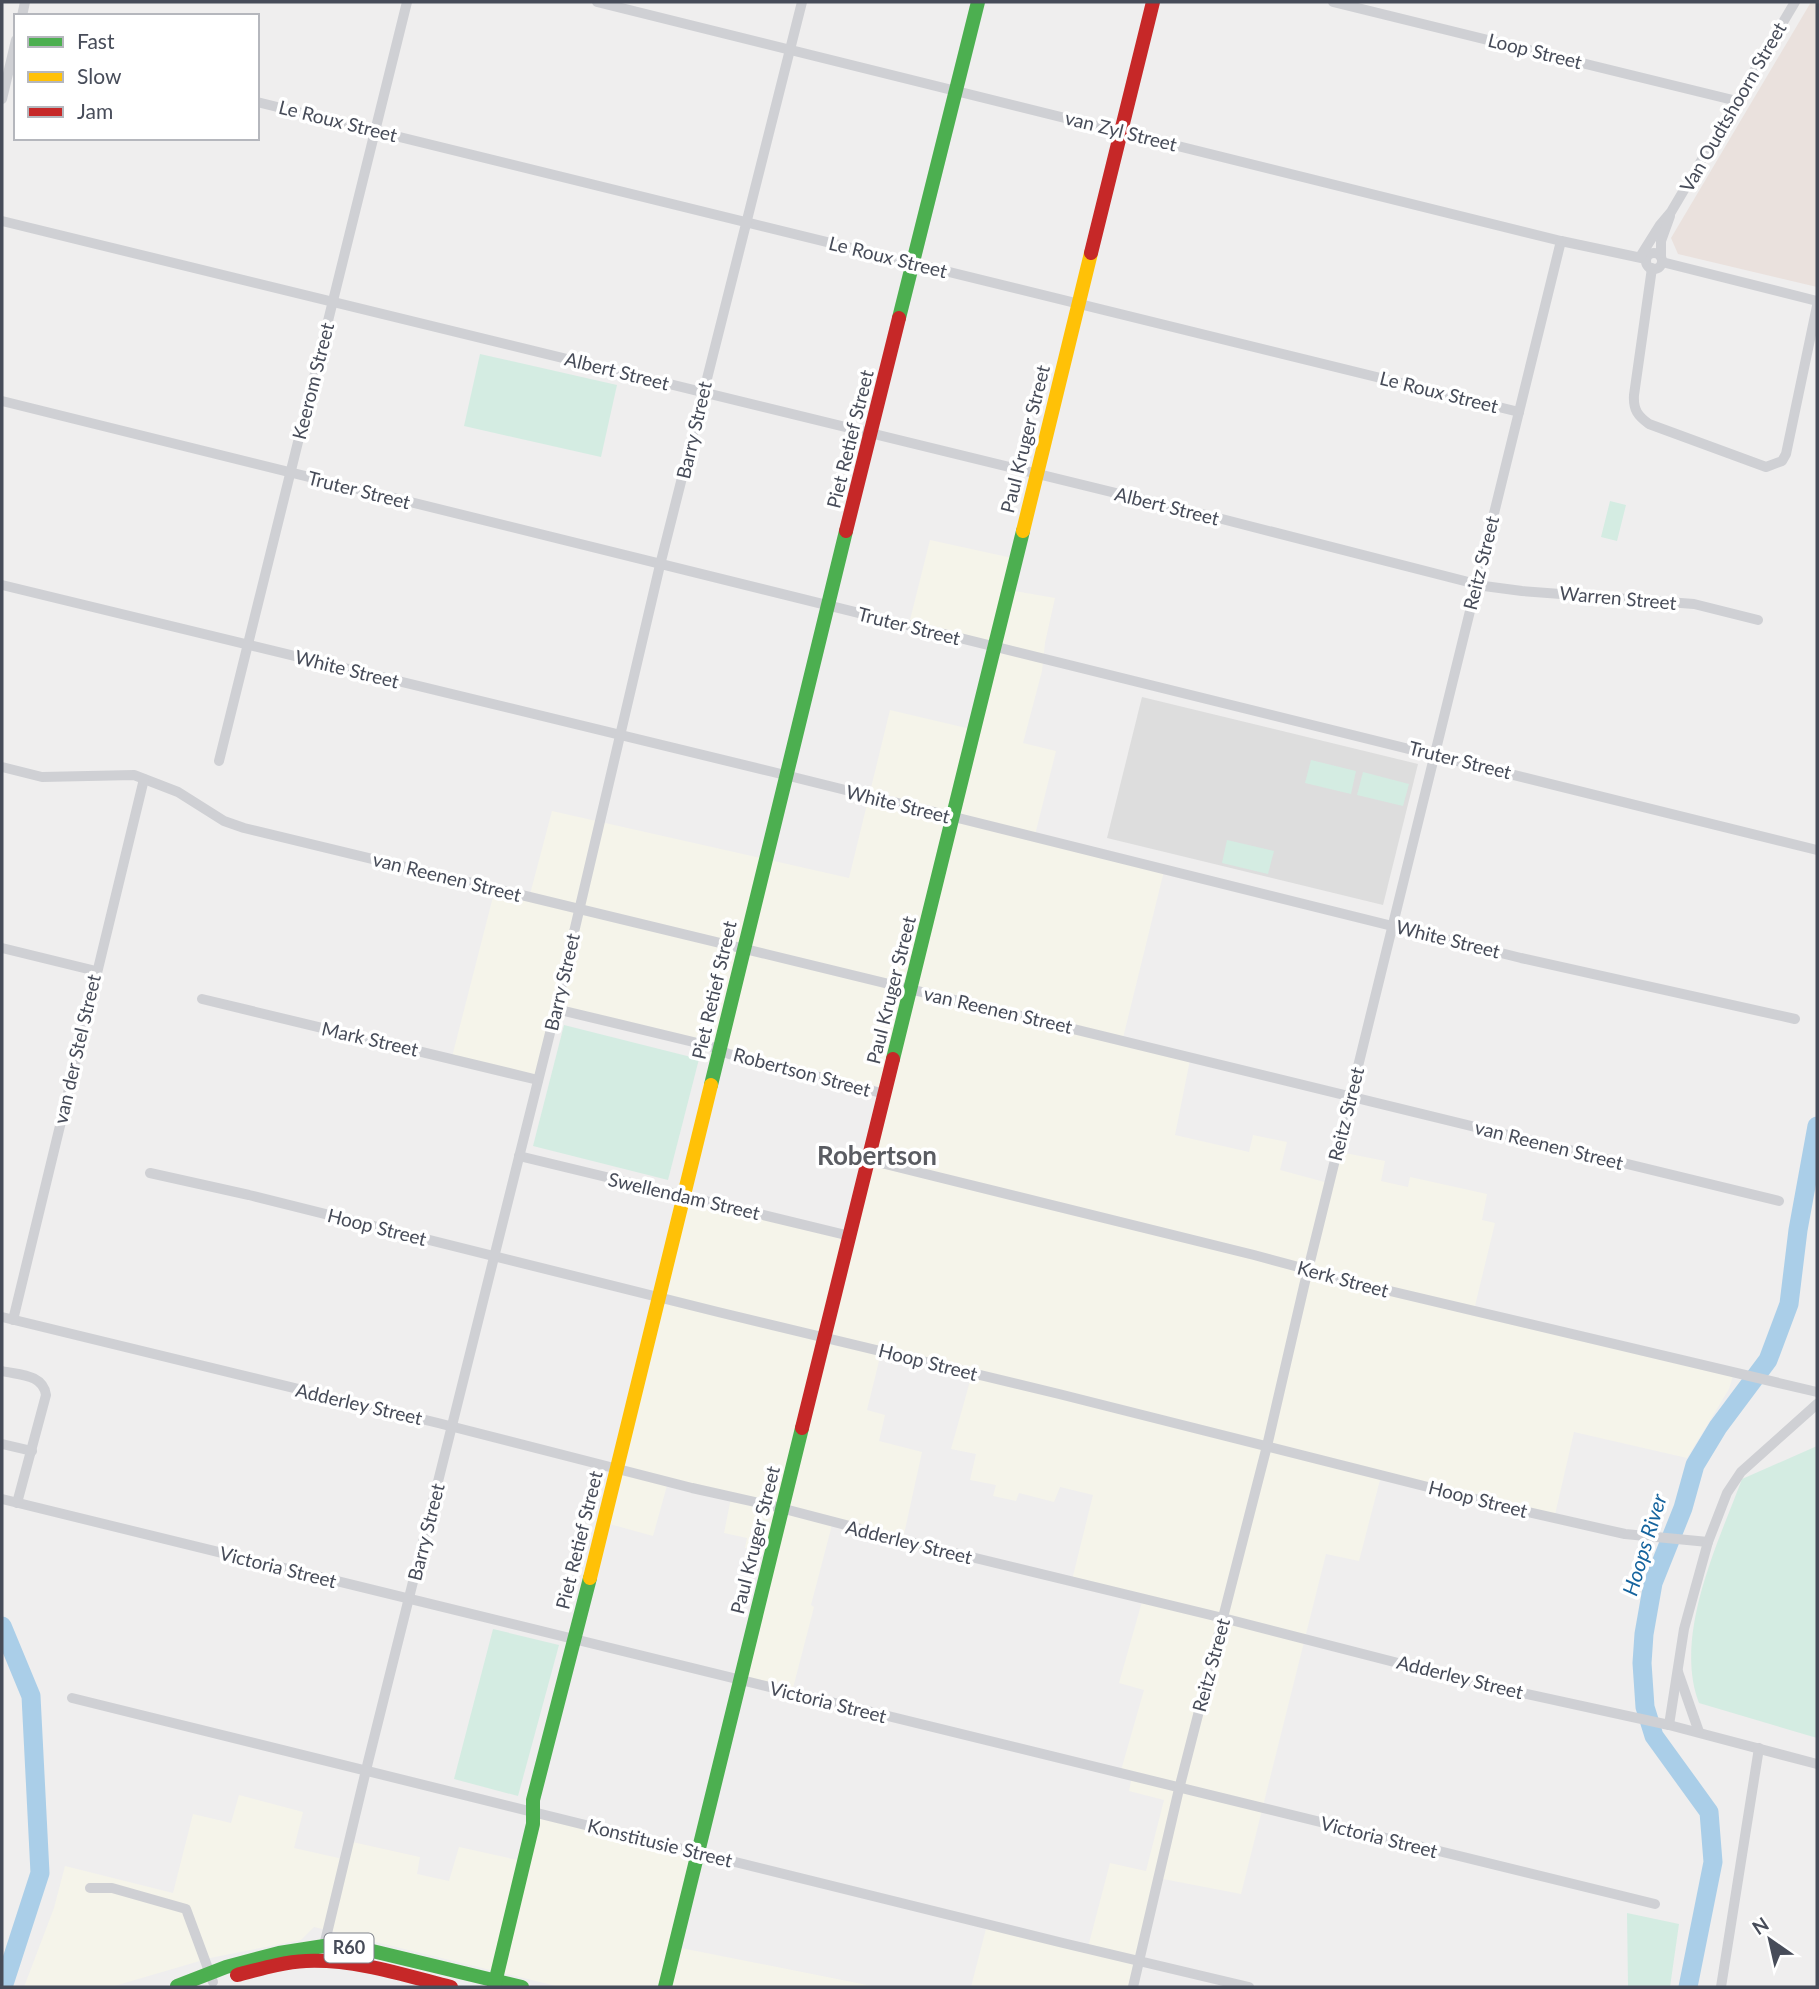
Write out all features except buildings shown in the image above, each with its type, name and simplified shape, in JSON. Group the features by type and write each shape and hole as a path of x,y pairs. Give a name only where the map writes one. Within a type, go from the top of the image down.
{"street":[{"name":"Keerom Street","path":"219,761 407,2"},
{"name":"van Zyl Street","path":"597,2 1561,241 1643,258"},
{"name":"Barry Street","path":"322,1953 556,1009 660,565 802,2"},
{"name":"Piet Retief Street","path":"494,1984 533,1824 533,1800 575,1640 978,2"},
{"name":"Paul Kruger Street","path":"665,1987 1153,2"},
{"name":"Loop Street","path":"1334,2 1737,101"},
{"name":"Van Oudtshoorn Street","path":"1643,258 1660,225 1671,212 1795,2"},
{"path":"2,99 14,46"},
{"name":"Le Roux Street","path":"259,102 1519,412"},
{"name":"Van Oudtshoorn Street","path":"1671,212 1661,241 1634,395 1633,405 1636,412 1649,424 1766,467 1782,461 1786,454 1817,306"},
{"name":"Albert Street","path":"2,221 1476,583"},
{"name":"Reitz Street","path":"1133,1987 1179,1788 1267,1446 1561,241"},
{"path":"1643,258 1647,264 1658,263 1817,301"},
{"name":"Truter Street","path":"2,401 1817,850"},
{"name":"Warren Street","path":"1476,583 1522,591 1694,604 1758,620"},
{"name":"White Street","path":"2,585 1521,958 1795,1019"},
{"name":"van Reenen Street","path":"2,766 42,777 121,774 144,779 178,792 224,821 244,828 1779,1201"},
{"name":"van der Stel Street","path":"7,1318 144,779"},
{"path":"2,948 96,971"},
{"name":"Mark Street","path":"202,999 538,1080"},
{"name":"Robertson Street","path":"556,1009 885,1094"},
{"name":"Swellendam Street","path":"519,1156 850,1236"},
{"name":"Kerk Street","path":"869,1160 1308,1270 1817,1392"},
{"name":"Hoop Street","path":"150,1172 1519,1510 1625,1534 1707,1542"},
{"name":"Adderley Street","path":"7,1318 1476,1682 1699,1732 1817,1764"},
{"path":"2,1371 33,1378 42,1384 46,1395 17,1503"},
{"path":"1669,1725 1684,1629 1707,1542 1733,1480 1817,1405"},
{"path":"2,1444 32,1451"},
{"name":"Victoria Street","path":"2,1499 1655,1904"},
{"path":"1678,1672 1699,1732"},
{"name":"Konstitusie Street","path":"72,1698 1249,1987"},
{"path":"1721,1987 1759,1748"},
{"path":"90,1888 111,1888 186,1909 212,1977"},
{"name":"R60","path":"174,1987 322,1953 364,1949 494,1984 522,1987"},
{"name":"R60","path":"322,1953 451,1987"}],"shaded area":[{"path":"1811,2 1817,2 1817,287 1678,254 1671,238"},
{"path":"930,540 1021,560 1014,591 1055,598 1042,671 1023,743 1056,751 1034,839 1164,871 1123,1038 1190,1060 1175,1135 1249,1152 1253,1135 1287,1142 1280,1170 1332,1184 1340,1152 1385,1161 1381,1181 1408,1187 1410,1177 1487,1194 1482,1220 1495,1223 1474,1310 1735,1369 1729,1389 1687,1458 1574,1432 1554,1519 1381,1476 1359,1561 1326,1554 1241,1894 1163,1879 1136,1987 971,1987 987,1925 1087,1951 1110,1863 1146,1871 1164,1800 1129,1791 1132,1777 1120,1774 1144,1690 1119,1683 1143,1598 1072,1580 1093,1495 1060,1487 1054,1502 1019,1493 1016,1501 993,1496 996,1485 970,1480 976,1454 951,1449 972,1374 881,1353 867,1410 885,1415 879,1441 922,1452 903,1539 833,1521 792,1692 743,1680 773,1554 745,1548 747,1538 724,1533 731,1498 668,1482 653,1536 606,1523 689,1195 849,1234 885,1088 558,1007 539,1079 452,1057 495,889 529,898 552,811 849,878 890,710 975,730 996,646 909,624"},
{"path":"1142,697 1418,764 1383,905 1107,838"},
{"path":"239,1795 303,1812 294,1848 343,1859 348,1841 420,1857 417,1874 449,1881 459,1847 522,1861 533,1816 698,1856 676,1947 877,1987 560,1987 314,1927 301,1940 210,1958 111,1987 24,1987 54,1908 65,1866 173,1893 193,1814 231,1823"}],"green space":[{"path":"480,354 617,385 601,457 464,426"},
{"path":"1610,501 1626,505 1617,541 1601,537"},
{"path":"1311,760 1356,771 1351,794 1305,783"},
{"path":"1363,772 1409,784 1403,806 1357,795"},
{"path":"1227,840 1274,851 1268,874 1222,863"},
{"path":"564,1025 699,1059 668,1180 533,1146"},
{"path":"1817,1446 1817,1738 1699,1703 1692,1677 1691,1649 1695,1620 1711,1560 1742,1479"},
{"path":"493,1629 559,1645 518,1796 454,1779"},
{"path":"1627,1913 1679,1924 1670,1987 1628,1987"}],"waterway":[{"name":"Hoops River","path":"1688,1987 1713,1862 1709,1812 1654,1736 1645,1707 1642,1663 1644,1634 1653,1583 1683,1508 1695,1465 1718,1427 1768,1360 1789,1304 1798,1230 1817,1126"},
{"path":"2,1626 31,1696 40,1873 3,1987"}],"traffic: fast":[{"path":"899,318 978,2"},
{"path":"711,1085 846,531"},
{"path":"893,1059 1023,531"},
{"path":"665,1987 802,1428"},
{"path":"494,1987 533,1824 533,1800 590,1578"},
{"path":"177,1986 226,1967 279,1953 324,1946 364,1949 522,1987"}],"traffic: slow":[{"path":"1023,531 1091,253"},
{"path":"590,1578 711,1085"}],"traffic: jam":[{"path":"1091,253 1153,2"},
{"path":"846,531 899,318"},
{"path":"802,1428 893,1059"},
{"path":"237,1975 289,1963 325,1961 380,1969 451,1987"}],"district":[{"name":"Robertson","path":"877,1156"}]}
